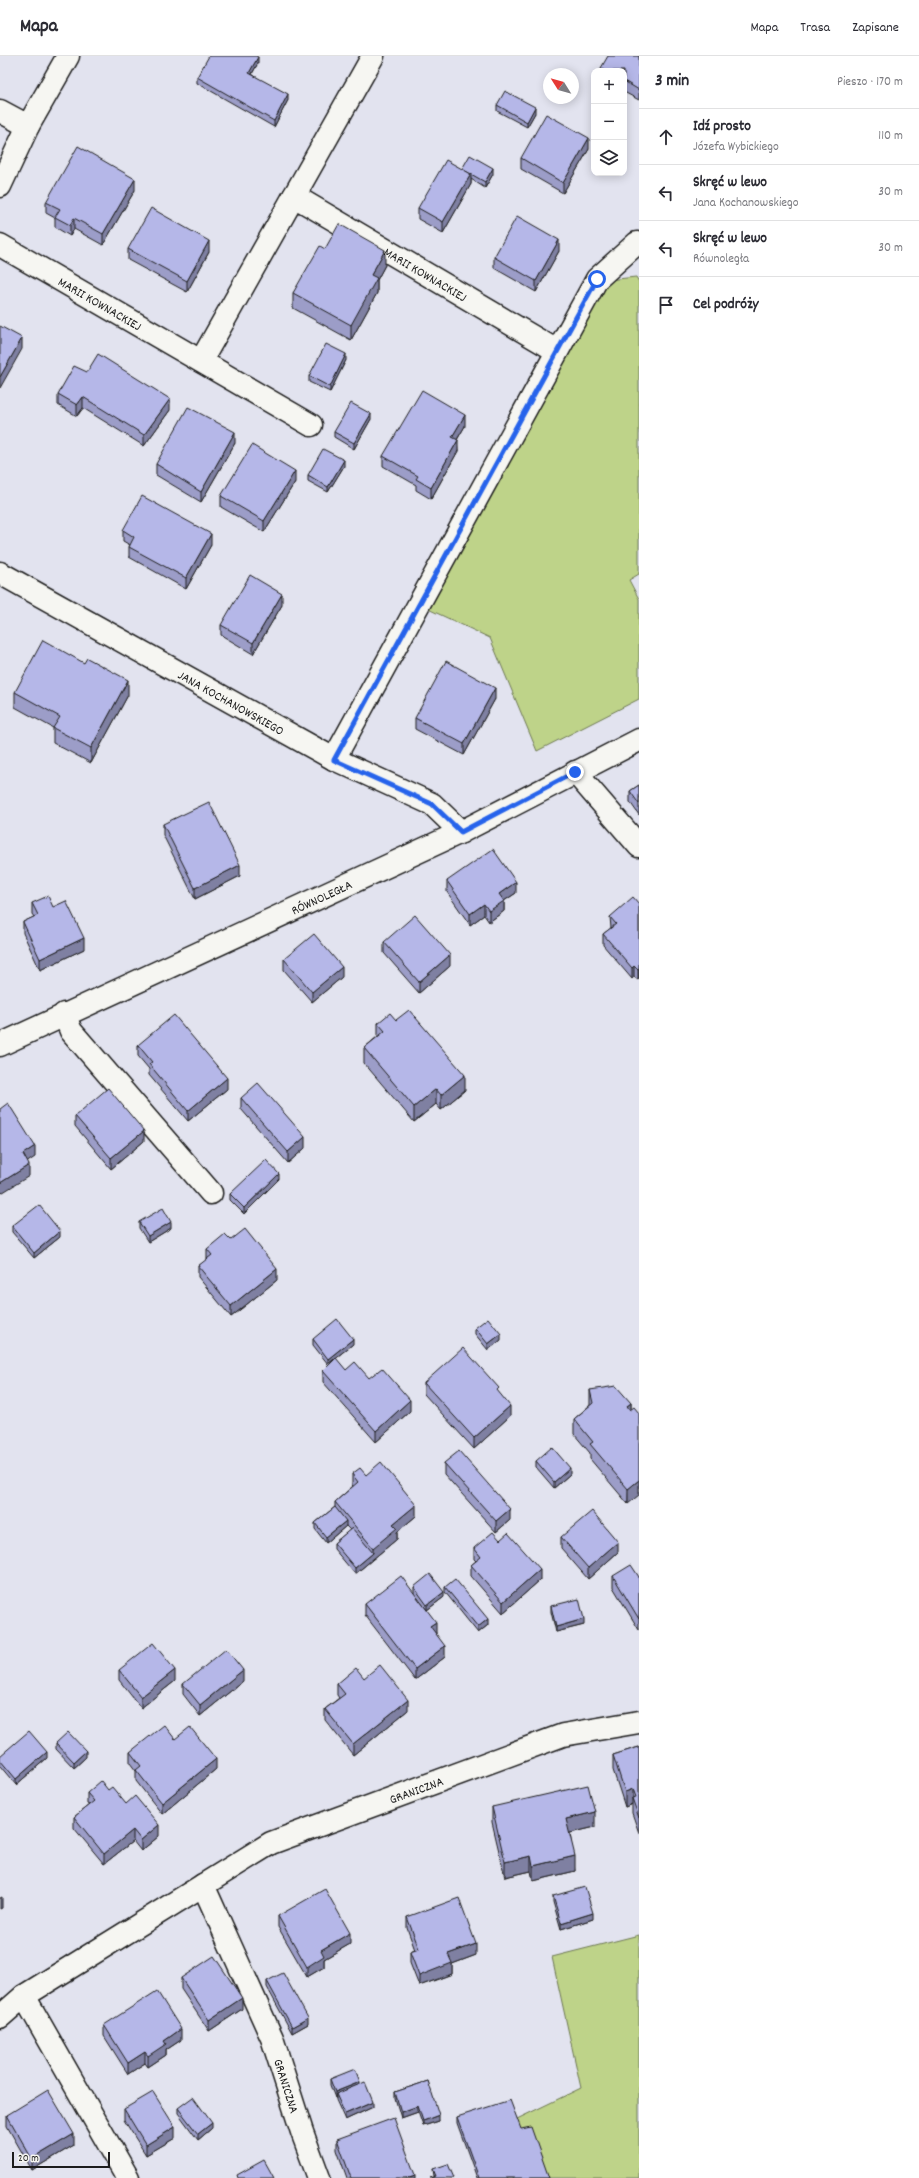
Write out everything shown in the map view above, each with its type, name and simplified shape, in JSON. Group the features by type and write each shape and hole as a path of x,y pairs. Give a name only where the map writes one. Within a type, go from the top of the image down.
{"street":[{"path":"0,186 28,126 68,56"},
{"path":"201,361 373,56"},
{"path":"0,111 28,126"},
{"name":"MARII KOWNACKIEJ","path":"294,196 557,352"},
{"path":"334,760 597,279 638,241"},
{"name":"MARII KOWNACKIEJ","path":"0,245 311,425"},
{"name":"JANA KOCHANOWSKIEGO","path":"0,573 334,760 432,804 461,832"},
{"name":"RÓWNOLEGŁA","path":"0,1045 64,1014 461,832 639,740"},
{"path":"575,772 639,846"},
{"path":"64,1014 71,1031 211,1193"},
{"name":"GRANICZNA","path":"0,2017 24,1996 271,1843 563,1736 639,1722"},
{"name":"GRANICZNA","path":"203,1885 272,2038 302,2132 319,2178"},
{"path":"24,1996 128,2178"}],"green space":[{"path":"636,277 639,282 639,574 629,580 639,599 639,699 537,751 490,638 426,608 608,280"},
{"path":"639,1935 639,2178 491,2178 484,2135 581,2088 552,1957"}],"building":[{"path":"209,56 258,57 249,73 288,94 274,121 197,77"},
{"path":"608,56 639,56 639,90 627,83 627,68 601,68"},
{"path":"505,91 535,107 527,122 497,105"},
{"path":"546,114 589,138 563,183 521,158"},
{"path":"78,146 135,179 103,234 74,218 70,225 55,217 60,209 46,202"},
{"path":"470,155 493,168 485,182 462,169"},
{"path":"446,160 471,174 443,222 418,208"},
{"path":"151,208 209,241 187,281 128,249"},
{"path":"517,216 559,240 536,281 494,257"},
{"path":"339,224 385,250 371,275 377,278 351,325 293,293 320,246 325,249"},
{"path":"0,326 22,338 0,377"},
{"path":"326,344 346,354 330,387 309,376"},
{"path":"98,354 170,399 144,435 83,397 77,405 58,394 74,366 87,372"},
{"path":"422,390 465,415 452,437 458,440 431,488 416,479 418,476 383,456"},
{"path":"351,403 371,414 354,443 334,432"},
{"path":"188,407 235,432 201,492 156,464"},
{"path":"252,445 295,471 264,521 221,496"},
{"path":"323,449 344,460 328,487 308,475"},
{"path":"142,496 211,534 186,578 129,547 134,537 123,530"},
{"path":"250,575 282,594 253,643 221,625"},
{"path":"43,640 84,663 87,658 128,680 91,748 53,728 60,717 15,692"},
{"path":"446,661 495,688 464,744 415,718"},
{"path":"639,785 639,804 630,791"},
{"path":"209,802 240,865 195,888 163,824"},
{"path":"493,849 516,882 499,894 504,901 489,911 484,904 470,914 447,881"},
{"path":"48,896 53,907 66,901 84,938 40,959 23,922 38,915 32,903"},
{"path":"633,897 639,904 638,970 634,966 632,968 603,934 616,924 610,917"},
{"path":"415,915 450,955 419,982 384,942"},
{"path":"314,934 342,967 312,992 284,959"},
{"path":"409,1010 465,1075 441,1095 436,1089 414,1107 364,1048 385,1031 378,1023 390,1013 396,1020"},
{"path":"174,1015 227,1078 188,1111 149,1064 152,1062 138,1045"},
{"path":"258,1083 305,1137 288,1152 241,1098"},
{"path":"108,1088 144,1131 111,1158 75,1116"},
{"path":"8,1103 35,1146 23,1154 29,1165 0,1183 0,1109"},
{"path":"266,1160 279,1174 244,1208 230,1194"},
{"path":"39,1205 60,1231 34,1253 12,1226"},
{"path":"163,1208 171,1222 148,1236 139,1222"},
{"path":"245,1229 277,1269 231,1306 198,1266 212,1255 207,1249 225,1234 231,1240"},
{"path":"488,1318 501,1334 488,1344 475,1328"},
{"path":"337,1319 353,1339 328,1359 313,1339"},
{"path":"463,1348 499,1388 497,1390 510,1406 474,1438 424,1383"},
{"path":"336,1358 346,1370 355,1362 369,1378 382,1368 410,1400 376,1431 323,1371"},
{"path":"616,1386 631,1403 627,1406 630,1410 634,1407 639,1413 639,1480 628,1489 590,1444 593,1442 574,1419 593,1403 590,1390"},
{"path":"552,1447 570,1468 554,1482 536,1461"},
{"path":"459,1451 510,1509 496,1521 444,1463"},
{"path":"381,1462 416,1505 393,1524 397,1528 373,1548 335,1502 358,1482 352,1474 360,1468 366,1475"},
{"path":"335,1507 346,1521 326,1537 315,1523"},
{"path":"592,1511 618,1542 588,1568 561,1537"},
{"path":"352,1528 373,1553 355,1568 334,1543"},
{"path":"493,1532 500,1540 508,1533 540,1569 503,1602 471,1565 481,1557 474,1548"},
{"path":"631,1565 639,1577 639,1619 613,1576"},
{"path":"430,1574 444,1592 427,1605 414,1587"},
{"path":"401,1576 436,1622 430,1626 445,1646 415,1669 365,1604"},
{"path":"455,1579 488,1619 478,1627 445,1587"},
{"path":"579,1599 584,1619 556,1627 551,1606"},
{"path":"153,1643 175,1670 141,1697 119,1670"},
{"path":"226,1649 243,1670 200,1705 183,1684"},
{"path":"380,1665 408,1700 353,1744 325,1709 345,1694 337,1684 356,1668 364,1678"},
{"path":"164,1725 175,1739 190,1727 216,1759 162,1803 136,1770 141,1766 130,1752"},
{"path":"29,1731 47,1752 16,1779 0,1760 0,1756"},
{"path":"68,1732 86,1751 74,1762 56,1743"},
{"path":"639,1747 639,1818 632,1798 636,1797 633,1789 625,1792 613,1755"},
{"path":"101,1781 108,1790 112,1787 126,1804 135,1796 159,1825 141,1840 133,1830 104,1854 74,1817 94,1801 87,1793"},
{"path":"588,1785 595,1812 566,1819 575,1856 533,1866 531,1856 505,1862 492,1807"},
{"path":"585,1887 593,1913 561,1923 553,1896"},
{"path":"325,1889 350,1933 321,1950 324,1956 307,1967 278,1916"},
{"path":"459,1898 476,1944 448,1954 452,1963 419,1976 410,1952 419,1949 407,1917"},
{"path":"214,1956 242,1998 209,2020 181,1978"},
{"path":"283,1973 308,2018 292,2027 267,1981"},
{"path":"157,1991 181,2029 164,2041 166,2044 148,2056 145,2052 128,2063 104,2025"},
{"path":"355,2069 360,2082 335,2092 330,2079"},
{"path":"428,2081 439,2115 423,2121 418,2106 401,2112 395,2092"},
{"path":"365,2082 373,2102 345,2114 336,2094"},
{"path":"48,2090 74,2134 32,2159 7,2115"},
{"path":"153,2092 175,2127 146,2145 124,2109"},
{"path":"193,2097 212,2123 198,2134 178,2108"},
{"path":"510,2100 521,2129 531,2127 549,2178 479,2178 457,2117"},
{"path":"394,2118 415,2175 406,2178 351,2178 337,2139"},
{"path":"264,2160 274,2178 238,2178 237,2175"},
{"path":"448,2164 454,2178 430,2178 436,2176 433,2169"}],"route":[{"path":"575,772 461,832 432,804 334,760 597,279"}]}
